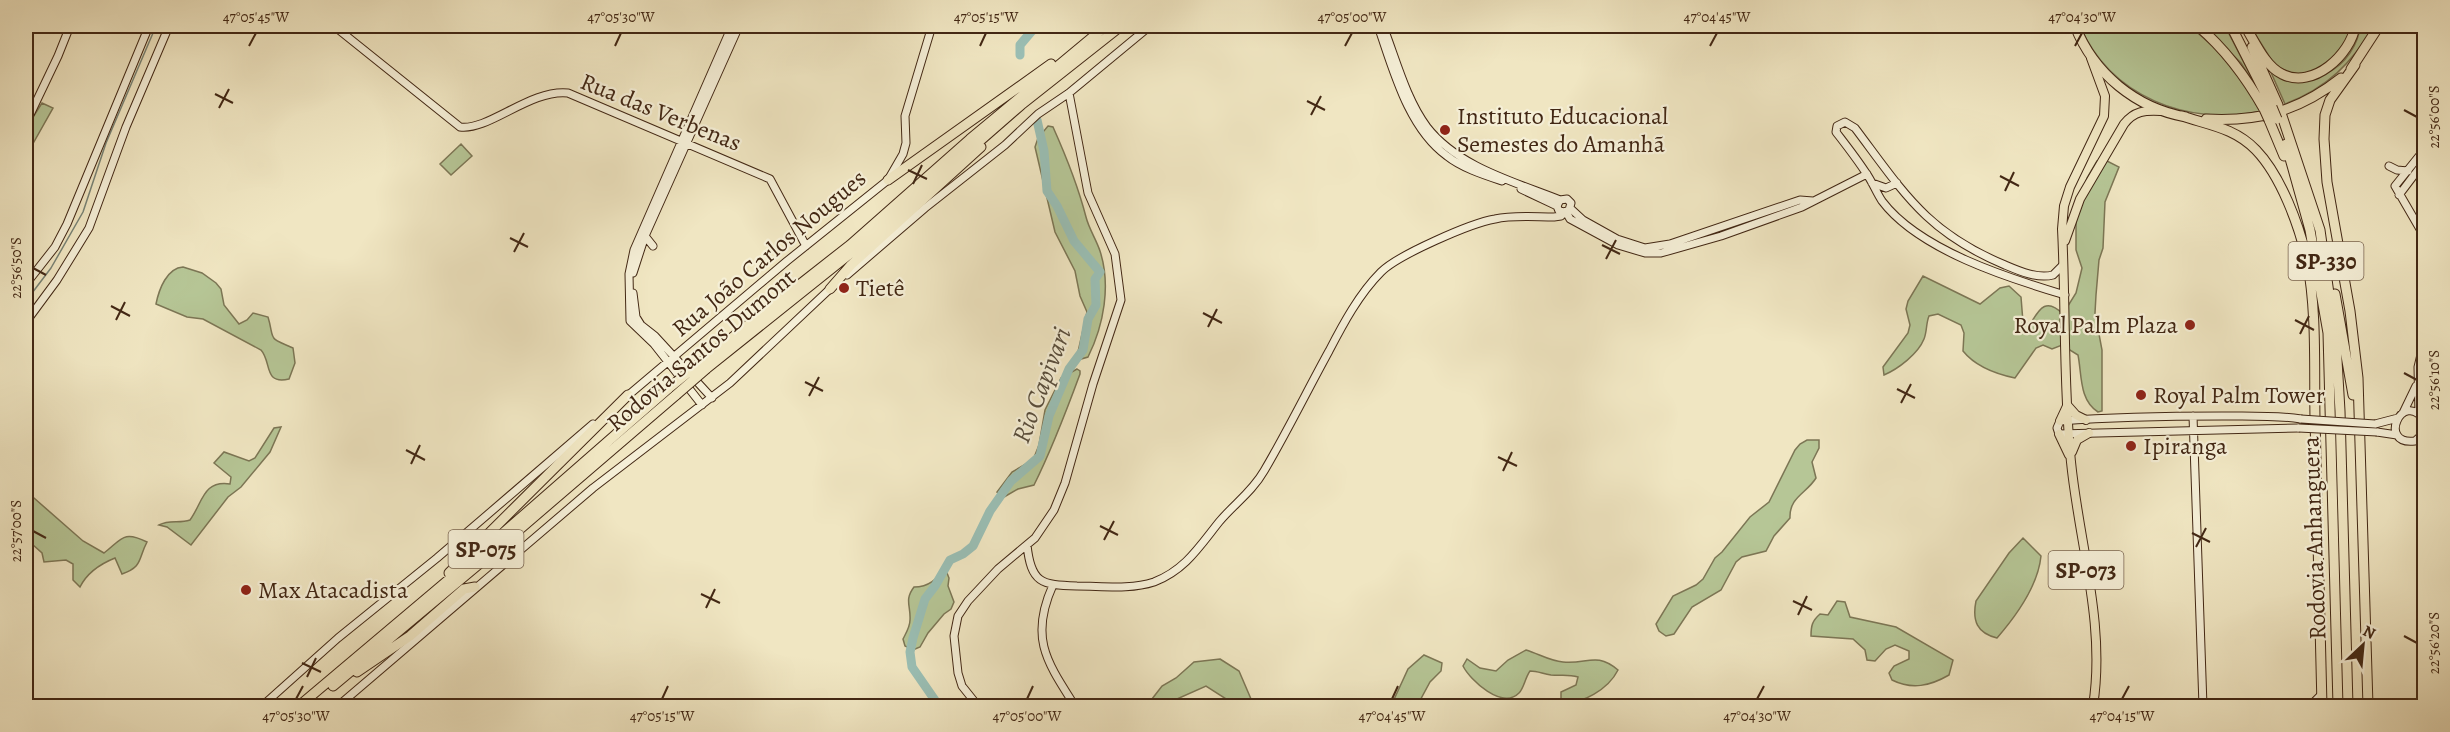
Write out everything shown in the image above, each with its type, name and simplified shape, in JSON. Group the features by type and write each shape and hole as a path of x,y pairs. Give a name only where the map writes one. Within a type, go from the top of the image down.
{"highway":[{"name":"Rodovia Santos Dumont","path":"299,706 850,245 962,146 1106,26"},
{"name":"Rodovia Santos Dumont","path":"703,366 856,249 1021,105 1121,26"},
{"path":"2075,26 2097,65 2120,88 2146,105 2225,128 2242,137 2257,150 2280,188 2304,246 2310,280 2313,347 2322,706"},
{"path":"2198,26 2219,44 2271,107 2276,118"},
{"name":"Rodovia Anhanguera","path":"2231,26 2310,194 2325,254 2336,343 2340,411 2348,706"},
{"path":"2243,26 2268,62 2280,73 2295,78 2306,77 2328,67 2349,46 2355,26"},
{"name":"Rodovia Anhanguera","path":"2243,26 2267,78 2271,107"},
{"path":"2368,706 2361,460 2354,344 2327,182 2324,139 2327,107 2379,26"},
{"path":"888,180 1038,72 1081,45"},
{"path":"2182,116 2223,120 2265,117 2309,100 2355,65"},
{"path":"830,289 851,264 948,178 996,133 1021,105"},
{"name":"Rodovia Anhanguera","path":"2276,118 2302,197 2324,302 2329,351 2338,706"},
{"path":"2325,254 2333,282 2350,369 2361,460"},
{"name":"Rodovia Santos Dumont","path":"308,706 478,565 673,391"},
{"path":"434,591 440,580 591,434 628,395"},
{"path":"324,693 387,653 464,589 472,590"}],"main road":[{"name":"SP-073","path":"2086,49 2105,96 2104,116 2074,177 2066,197 2062,217 2067,405 2071,459 2097,636 2097,668 2093,706"},
{"name":"SP-073","path":"2064,245 2068,228 2086,187 2130,116 2139,111 2162,111"},
{"path":"2074,177 2082,177 2086,187"},
{"path":"2060,421 2067,405 2076,415 2085,420"},
{"path":"2071,459 2077,440 2089,433"},
{"path":"2059,434 2071,459"}],"street":[{"path":"26,123 70,26"},
{"path":"26,284 55,247 67,224 149,26"},
{"path":"26,322 57,280 89,228 126,127 169,26"},
{"name":"Rua das Verbenas","path":"334,26 454,125 465,128 529,100 560,92 576,96 770,179 806,246"},
{"path":"712,398 655,336 641,325 636,317 633,270 732,26"},
{"path":"702,405 654,344 630,321 629,274 634,250 739,26"},
{"path":"888,180 903,154 906,143 905,116 932,26"},
{"path":"338,706 593,488 712,398 830,289 934,201 959,184 1038,114 1069,93 1150,26"},
{"path":"1378,26 1410,107 1426,136 1445,155 1462,165 1563,208 1570,219 1618,245 1639,252 1661,253 1721,236 1815,202 1867,174"},
{"path":"1383,26 1419,114 1432,133 1455,154 1521,184 1617,239 1645,248 1670,244 1800,200 1815,202"},
{"path":"978,706 962,686 958,673 954,636 958,616 968,601 998,569 1041,531 1059,499 1121,300 1115,254 1088,193 1069,93"},
{"path":"2063,265 2053,275 2038,276 1980,254 1934,225 1906,196 1855,128 1849,123 1840,123 1836,132 1867,174 1882,201 1899,217 1933,242 1999,275 2065,295"},
{"path":"2424,150 2395,186 2424,236"},
{"path":"2399,195 2424,162"},
{"path":"2389,166 2408,171"},
{"name":"Rua João Carlos Nougues","path":"262,706 338,638 437,558 628,395 888,180"},
{"path":"1872,183 1886,188 1897,183"},
{"path":"1027,545 1029,561 1036,578 1053,585 1140,585 1165,577 1185,564 1219,523 1257,483 1344,323 1382,271 1392,263 1446,237 1491,220 1546,217 1563,208"},
{"path":"645,236 653,246"},
{"path":"2423,417 2417,383 2424,342"},
{"path":"2397,435 2395,426 2417,383"},
{"path":"2423,417 2411,411 2376,428 2070,434 2059,434 2057,428 2060,421 2069,420 2270,416 2376,428 2397,435 2406,442 2423,438"},
{"path":"2193,416 2204,706"},
{"path":"1053,585 1042,616 1046,655 1048,664 1075,706"},
{"path":"2310,706 2322,694"}],"green space":[{"path":"2080,26 2190,26 2226,58 2262,111 2234,115 2207,114 2180,110 2155,101 2132,88 2111,71 2094,51"},
{"path":"2203,26 2225,26 2258,90 2241,63"},
{"path":"2250,26 2353,26 2342,52 2312,73 2290,74 2274,64"},
{"path":"2360,26 2375,26 2347,63 2314,90 2285,104 2269,68 2279,76 2328,72 2350,53"},
{"path":"42,103 53,108 26,156 26,128"},
{"path":"1048,126 1053,127 1067,160 1087,221 1100,251 1105,277 1104,305 1098,332 1088,357 1081,359 1078,352 1087,312 1080,296 1075,271 1055,232 1035,147 1038,138"},
{"path":"461,144 472,156 451,175 440,164"},
{"path":"2105,160 2119,167 2105,202 2103,248 2099,260 2096,295 2095,313 2102,350 2102,411 2098,412 2092,407 2084,394 2078,355 2062,345 2052,349 2043,345 2036,348 2015,378 1993,372 1974,361 1963,351 1964,333 1961,325 1938,314 1929,316 1925,336 1917,350 1901,365 1884,375 1883,367 1908,333 1910,325 1906,309 1908,301 1923,276 1980,304 2000,288 2009,286 2021,297 2023,322 2031,323 2044,306 2053,306 2063,314 2076,293 2082,268 2076,250 2076,211 2087,178 2097,161"},
{"path":"183,267 202,273 216,283 221,289 224,305 239,324 253,313 268,317 273,337 293,348 295,363 289,379 275,379 272,376 261,350 203,319 187,317 156,304 159,292 168,275 177,268"},
{"path":"1077,369 1080,374 1075,388 1034,485 1018,489 1004,497 997,492 1012,472 1033,460 1039,445 1045,410 1061,378"},
{"path":"281,427 270,452 241,487 228,497 191,545 167,527 159,525 190,520 209,489 214,485 230,484 231,477 214,463 224,452 249,461 255,458 274,428"},
{"path":"1807,440 1819,440 1819,448 1812,462 1816,478 1795,500 1790,511 1790,518 1774,536 1766,551 1742,557 1736,562 1721,590 1692,607 1674,634 1666,636 1659,631 1656,624 1673,596 1703,579 1715,558 1750,517 1769,502 1795,450"},
{"path":"26,491 83,541 104,553 123,538 139,538 147,542 139,562 134,568 122,574 115,558 94,570 80,587 73,580 73,564 66,560 44,562 42,553 32,544 26,546 26,532 30,527 26,519"},
{"path":"2023,538 2041,556 2036,578 2012,620 1997,638 1990,636 1981,629 1976,620 1976,601 2009,553"},
{"path":"945,568 954,602 951,609 928,633 920,647 913,650 905,646 903,639 910,623 909,596 914,587 932,582"},
{"path":"1837,601 1845,602 1850,617 1896,627 1953,660 1949,675 1935,682 1921,685 1899,683 1892,680 1889,673 1894,666 1909,659 1909,651 1895,645 1886,649 1875,661 1867,660 1865,650 1853,639 1811,636 1815,619 1820,614 1828,615"},
{"path":"1526,650 1558,661 1603,661 1618,670 1608,683 1594,694 1577,701 1569,701 1561,700 1561,692 1576,685 1578,677 1530,671 1519,693 1504,698 1496,696 1479,685 1463,666 1467,659 1480,668 1496,671 1508,660"},
{"path":"1424,655 1442,663 1441,671 1430,682 1417,706 1391,706 1408,669"},
{"path":"1220,659 1239,671 1254,706 1237,706 1206,686 1168,703 1158,704 1152,699 1162,686 1176,678 1194,662"}],"waterway":[{"path":"26,301 51,268 83,212 106,143 156,26"},
{"path":"1020,55 1020,45 1036,26"},
{"name":"Rio Capivari","path":"939,706 912,667 910,652 925,599 950,560 973,546 990,511 1011,481 1040,456 1049,416 1069,369 1083,350 1088,319 1096,305 1095,279 1100,272 1074,241 1047,191 1044,151 1037,120"}],"place":[{"name":"Instituto Educacional Semestes do Amanhã","path":"1445,130"},
{"name":"Tietê","path":"844,288"},
{"name":"Royal Palm Plaza","path":"2190,325"},
{"name":"Royal Palm Tower","path":"2141,395"},
{"name":"Ipiranga","path":"2131,446"},
{"name":"Max Atacadista","path":"246,590"}]}
